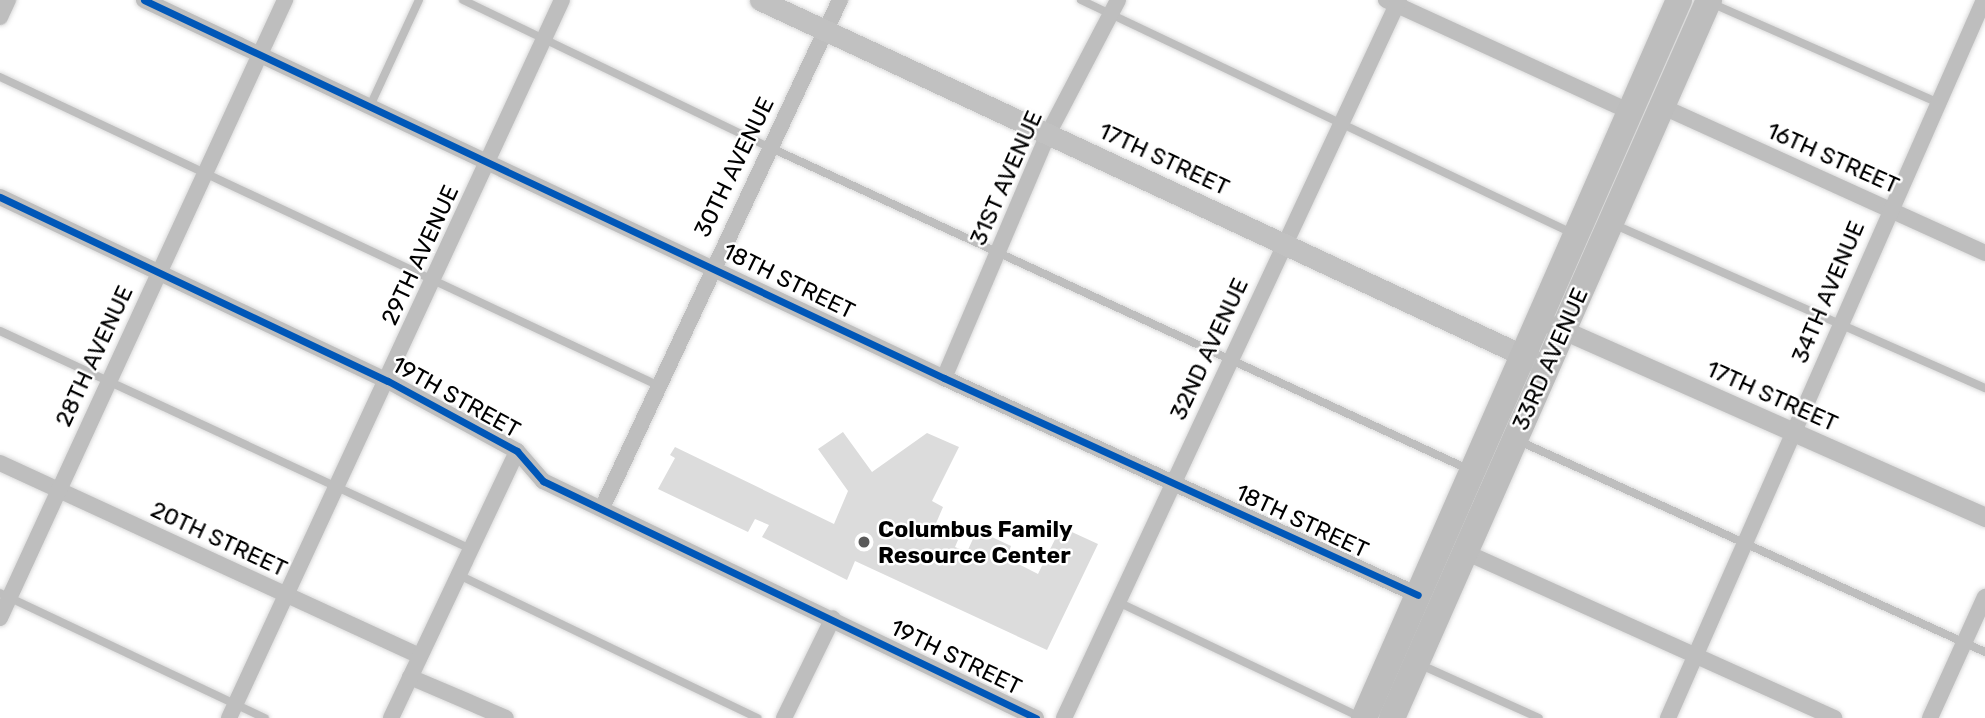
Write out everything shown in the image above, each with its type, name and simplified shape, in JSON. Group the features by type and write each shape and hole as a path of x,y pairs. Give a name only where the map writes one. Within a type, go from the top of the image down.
{"highway":[{"name":"33RD AVENUE","path":"1363,718 1473,472 1535,361 1550,325 1577,235 1679,0"},
{"name":"33RD AVENUE","path":"1550,325 1611,222 1709,1"},
{"name":"33RD AVENUE","path":"1392,718 1514,439 1535,361"}],"main road":[{"name":"17TH STREET","path":"760,0 1535,361"}],"street":[{"path":"0,17 8,0"},
{"name":"18TH STREET","path":"145,0 944,378 1418,595"},
{"name":"28TH AVENUE","path":"0,618 5,595 285,0"},
{"name":"29TH AVENUE","path":"232,711 336,486 388,381 562,0"},
{"name":"30TH AVENUE","path":"602,508 712,266 840,0"},
{"name":"34TH AVENUE","path":"1668,718 1889,208 1984,0"},
{"path":"1394,2 1631,112"},
{"name":"32ND AVENUE","path":"1064,718 1115,601 1342,123 1394,2"},
{"name":"31ST AVENUE","path":"944,378 1048,134 1114,7"},
{"name":"16TH STREET","path":"1661,107 1985,253"},
{"name":"19TH STREET","path":"0,197 388,381 517,451 543,481 833,618 1036,718"},
{"name":"17TH STREET","path":"1550,325 1985,517"},
{"path":"391,718 517,451"},
{"name":"20TH STREET","path":"0,463 420,656"},
{"path":"1465,552 1834,718"},
{"path":"1930,718 1985,597"},
{"path":"784,718 833,618"},
{"path":"410,677 506,718"}],"lane":[{"path":"370,106 419,0"},
{"path":"463,0 769,148 1473,472"},
{"path":"1080,0 1114,7 1342,123 1577,235"},
{"path":"1709,1 1936,102"},
{"path":"0,77 201,175 433,279 657,385"},
{"path":"1611,222 1985,388"},
{"path":"0,331 471,549"},
{"path":"1514,439 1985,652"},
{"path":"459,575 758,718"},
{"path":"5,595 232,711 265,718"},
{"path":"1115,601 1363,718"},
{"path":"1416,663 1539,718"}],"building":[{"name":"Columbus Family Resource Center","path":"843,432 872,472 927,433 959,447 932,501 943,507 934,528 958,540 955,547 967,552 977,530 1011,546 1007,558 1038,574 1061,527 1098,544 1047,650 855,561 847,580 762,537 769,525 755,519 748,532 658,489 675,458 670,455 675,447 834,524 848,491 818,449"}],"cycle path":[{"path":"144,0 944,378 1418,595"},
{"path":"0,197 388,381 517,451 543,481 1036,718"}],"place":[{"name":"Columbus Family Resource Center","path":"864,542"}]}
